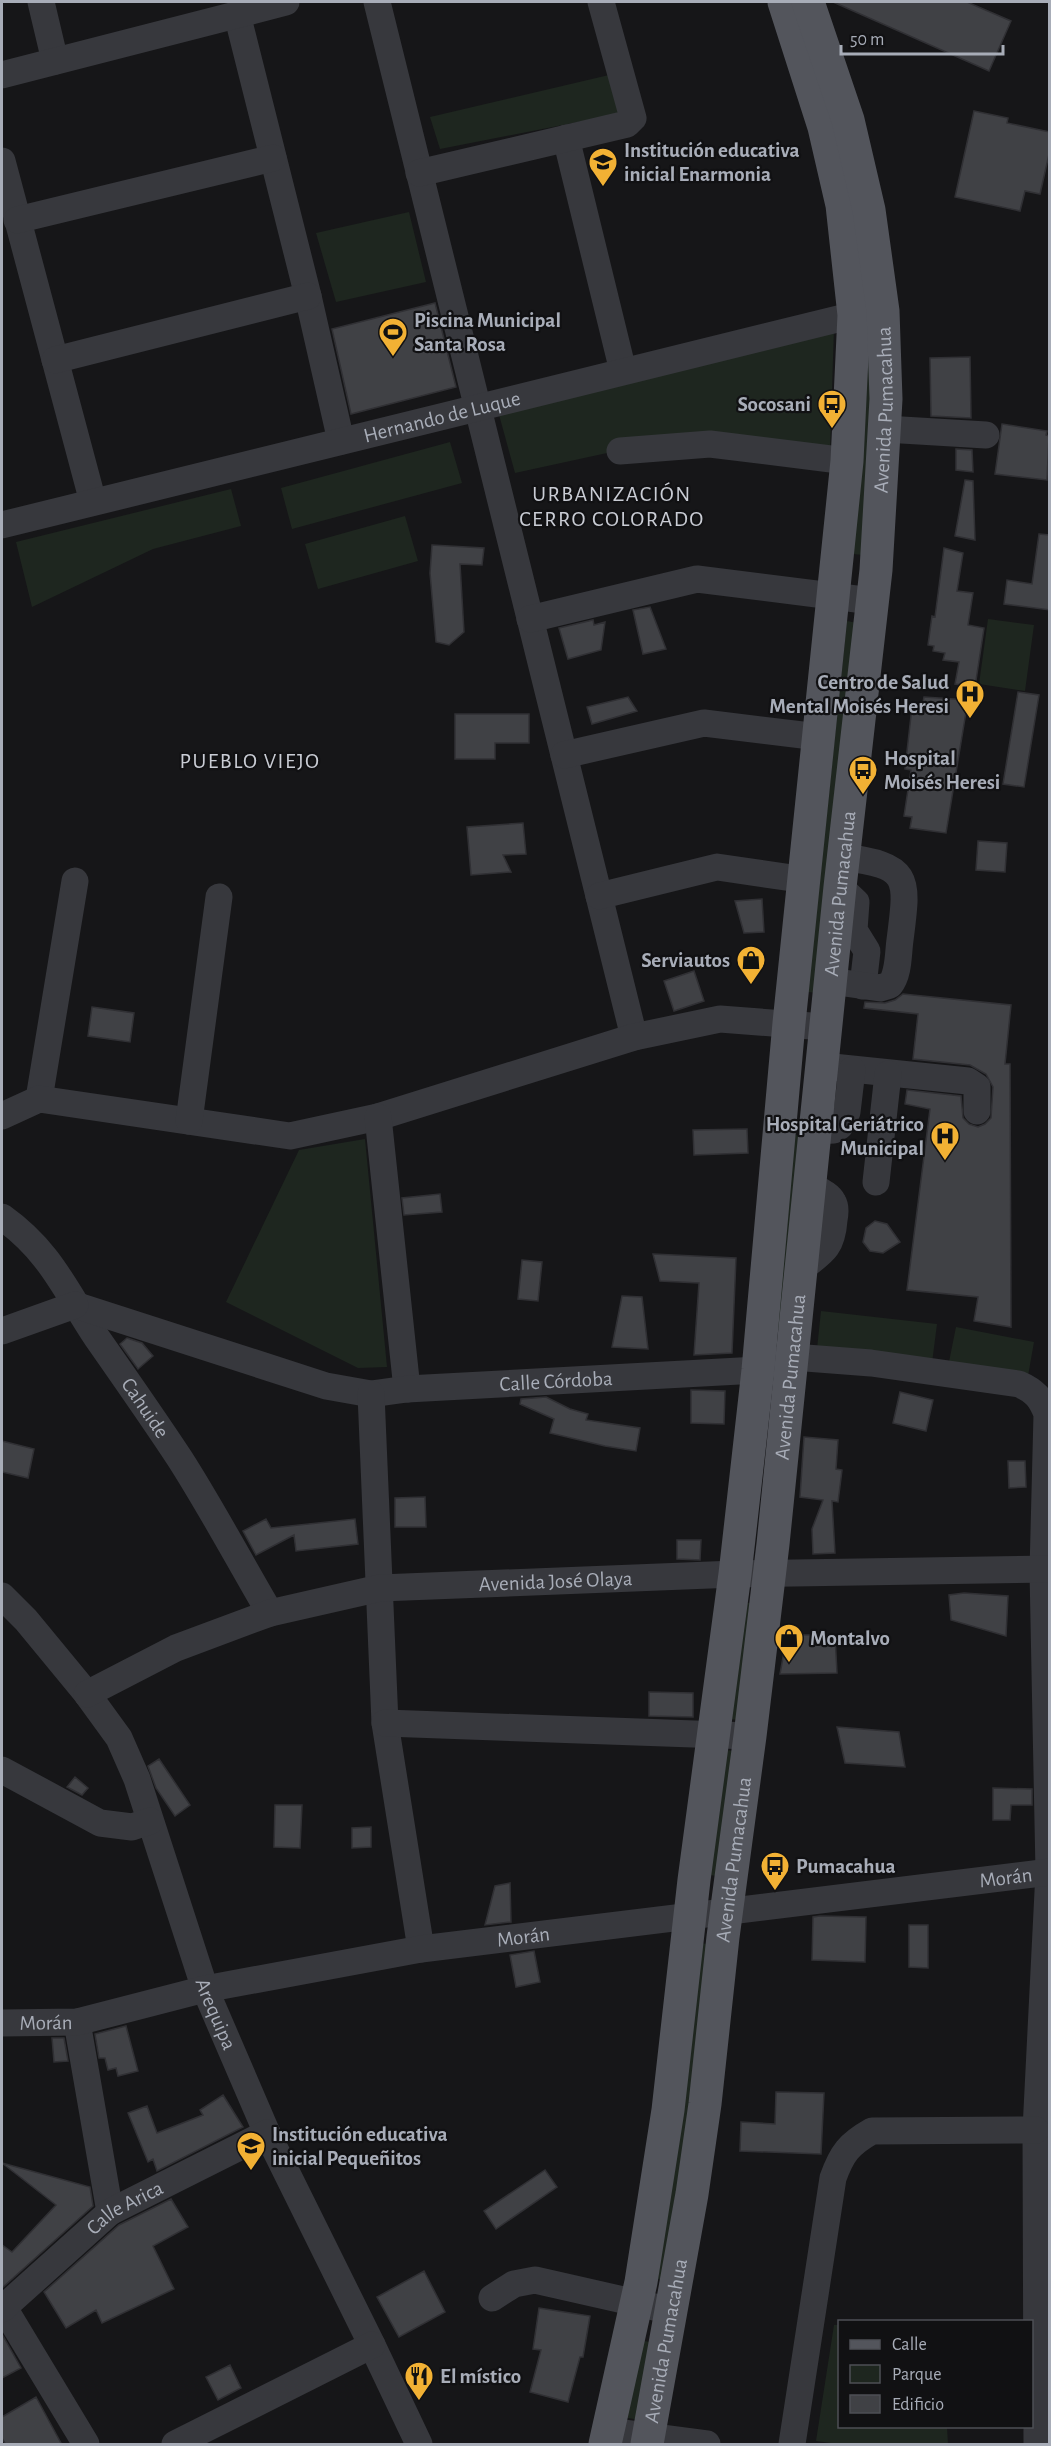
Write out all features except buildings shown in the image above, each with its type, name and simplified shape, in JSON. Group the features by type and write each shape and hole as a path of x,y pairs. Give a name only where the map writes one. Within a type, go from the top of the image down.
{"main road":[{"path":"784,2 821,117 868,313"},
{"path":"807,2 848,120 869,210 868,313"},
{"name":"Avenida Pumacahua","path":"648,2441 672,2311 705,2104 726,1912 770,1574 817,1131 837,1068 825,1027 873,601 885,429 886,399 868,313"},
{"name":"Avenida Pumacahua","path":"607,2438 637,2302 668,2110 690,1915 735,1575 758,1370 789,1023 806,880 847,461 868,313"},
{"path":"779,1127 817,1131"}],"street":[{"path":"41,2 55,61"},
{"path":"2,75 55,61 208,11 286,2"},
{"path":"377,2 634,1037"},
{"path":"419,173 627,124 633,118 601,2"},
{"path":"240,9 273,158 309,296 341,441"},
{"path":"566,138 623,372"},
{"path":"18,220 273,158"},
{"path":"2,161 93,502"},
{"path":"55,360 309,296"},
{"name":"Hernando de Luque","path":"2,525 868,313"},
{"path":"885,429 986,435"},
{"path":"620,451 710,444 847,461"},
{"path":"530,620 697,579 873,601"},
{"path":"564,755 704,723 819,737"},
{"path":"830,981 863,986 880,988 887,987 893,982 905,889 902,880 889,867 872,861 841,872 856,902 854,930 867,951 863,986"},
{"path":"599,896 717,867 806,880"},
{"path":"39,1099 75,881"},
{"path":"189,1121 219,897"},
{"path":"2,1116 39,1099 290,1136 378,1117 634,1037 720,1019 825,1027"},
{"path":"837,1068 968,1081 977,1087 977,1111"},
{"path":"876,1182 888,1074"},
{"path":"378,1117 407,1389"},
{"name":"Cahuide","path":"2,1217 39,1249 58,1273 75,1305 180,1460 270,1613"},
{"path":"2,1331 75,1305"},
{"name":"Calle Córdoba","path":"75,1305 326,1386 371,1394 407,1389 758,1370 779,1360 793,1357 871,1363 1019,1384 1031,1389 1042,1399 1047,1422 1047,1571"},
{"path":"371,1394 385,1723 421,1948"},
{"path":"1037,2445 1036,2130 1049,1872 1047,1571"},
{"name":"Avenida José Olaya","path":"87,1694 176,1648 270,1613 380,1588 770,1574 1047,1571"},
{"name":"Arequipa","path":"2,1596 26,1620 87,1694 119,1738 137,1779 205,1989 267,2133 419,2445"},
{"path":"385,1723 750,1736"},
{"path":"2,1770 100,1822 132,1827 150,1821"},
{"name":"Morán","path":"2,2023 77,2022 205,1989 421,1948 1049,1872"},
{"path":"77,2022 110,2212"},
{"path":"792,2445 832,2178 840,2159 852,2142 872,2131 1036,2130"},
{"name":"Calle Arica","path":"3,2308 110,2212 267,2133"},
{"path":"492,2298 514,2284 535,2280 672,2311"},
{"path":"3,2308 87,2445"},
{"path":"175,2445 372,2345"},
{"path":"607,2438 707,2445"}],"green space":[{"path":"609,75 624,113 440,149 430,117"},
{"path":"409,212 426,282 336,302 316,233"},
{"path":"834,328 830,452 667,440 515,473 498,411"},
{"path":"864,349 871,349 871,401 863,555 853,554"},
{"path":"450,442 462,483 292,529 281,488"},
{"path":"231,489 241,526 153,549 32,607 16,542"},
{"path":"405,516 418,561 318,589 305,544"},
{"path":"988,619 1034,625 1025,691 979,684"},
{"path":"847,621 857,623 817,993 808,992"},
{"path":"800,1136 782,1329 776,1329 793,1137"},
{"path":"365,1139 387,1367 358,1368 226,1302 299,1150"},
{"path":"821,1311 937,1324 932,1363 817,1349"},
{"path":"956,1327 1034,1342 1028,1376 949,1362"},
{"path":"745,1603 754,1603 738,1720 730,1719"},
{"path":"725,1750 734,1751 717,1876 710,1875"},
{"path":"699,1943 708,1944 668,2281 658,2279"},
{"path":"834,2325 838,2325 838,2428 947,2428 948,2444 838,2444 816,2441"},
{"path":"638,2340 656,2343 641,2420 621,2417"}],"place":[{"name":"Institución educativa inicial Enarmonia","path":"603,188"},
{"name":"Piscina Municipal Santa Rosa","path":"393,358"},
{"name":"Socosani","path":"832,430"},
{"name":"Centro de Salud Mental Moisés Heresi","path":"970,720"},
{"name":"Hospital Moisés Heresi","path":"863,796"},
{"name":"Serviautos","path":"751,986"},
{"name":"Hospital Geriátrico Municipal","path":"945,1162"},
{"name":"Montalvo","path":"789,1664"},
{"name":"Pumacahua","path":"775,1892"},
{"name":"Institución educativa inicial Pequeñitos","path":"251,2172"},
{"name":"El místico","path":"419,2402"}],"district":[{"name":"URBANIZACIÓN CERRO COLORADO","path":"612,506"},
{"name":"PUEBLO VIEJO","path":"250,760"}]}
